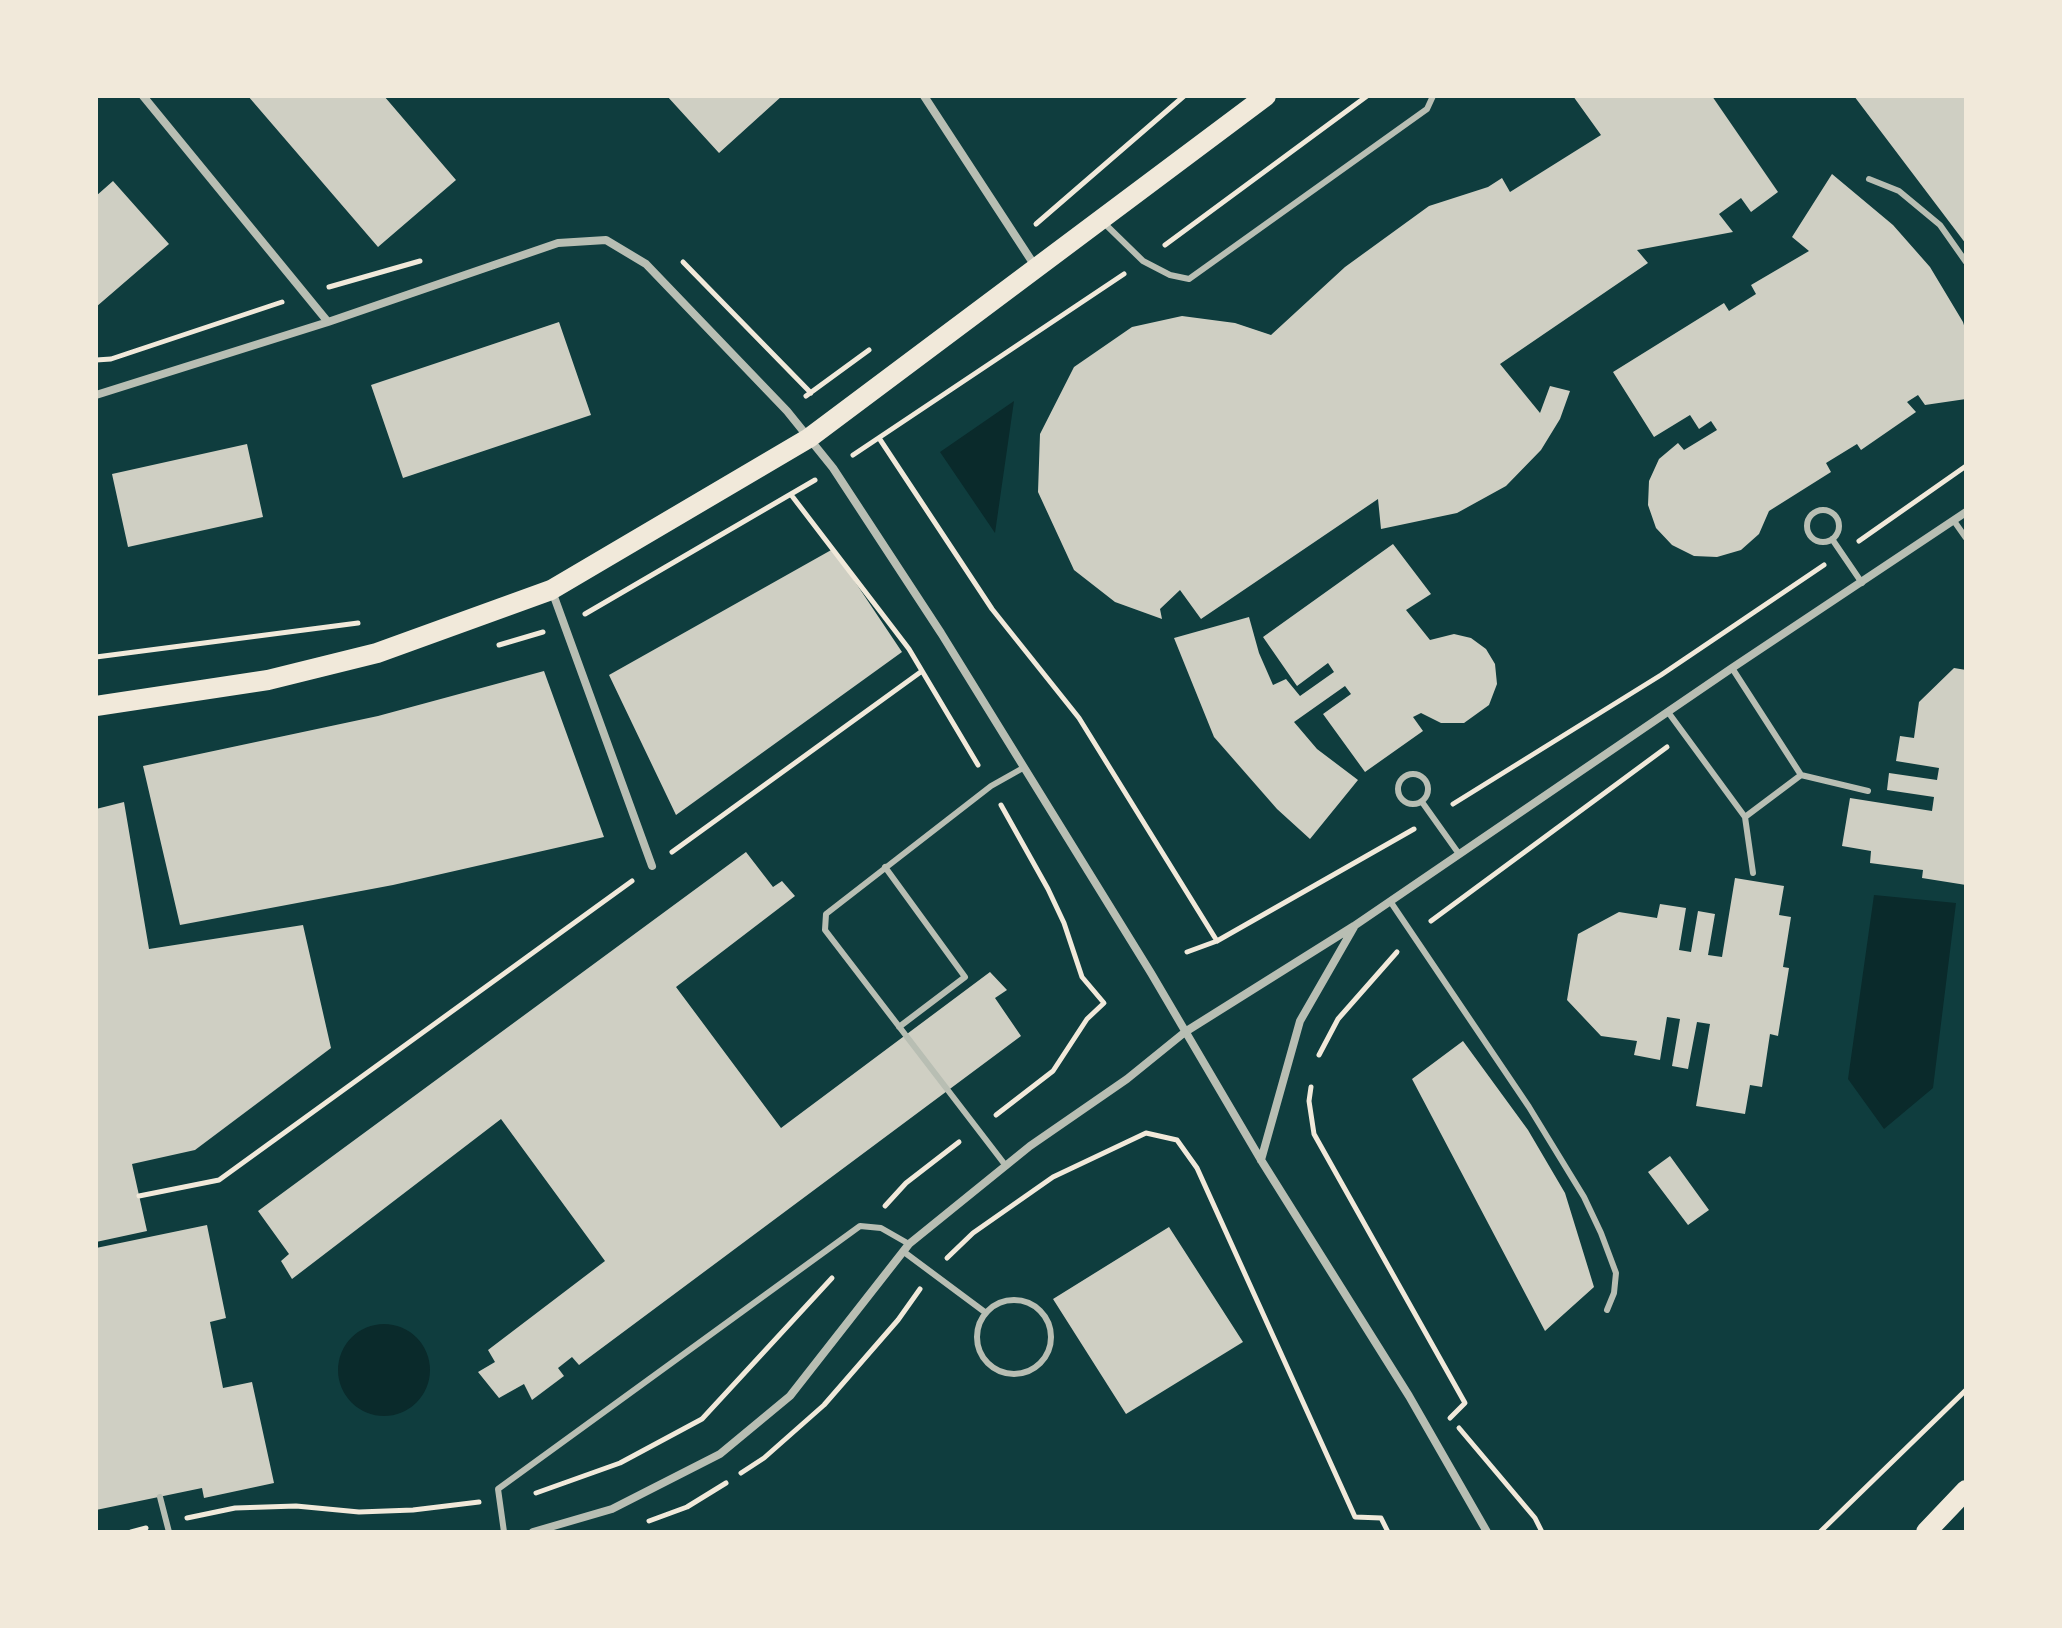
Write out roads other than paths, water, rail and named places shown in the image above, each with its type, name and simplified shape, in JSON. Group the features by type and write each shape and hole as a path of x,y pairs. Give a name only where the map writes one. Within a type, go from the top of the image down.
{"main road":[{"path":"96,706 268,680 315,669 377,653 551,590 809,438 1266,96"},
{"path":"1926,1532 1966,1490"}],"street":[{"path":"143,96 328,322"},
{"path":"924,96 1035,266"},
{"path":"96,395 328,322 558,243 606,240 646,264 787,411 833,468 941,633 1261,1160 1409,1396 1487,1532"},
{"path":"533,1532 612,1509 720,1454 790,1396 906,1248 1006,1166 1127,1079 1185,1032 1354,926 1966,512"},
{"path":"551,590 652,866"},
{"path":"1261,1160 1300,1021 1354,926"}],"lane":[{"path":"1100,219 1143,261 1170,275 1189,279 1427,109 1433,96"},
{"path":"1869,179 1899,191 1940,225 1966,262"},
{"path":"1825,510 1837,518 1838,532 1832,539 1822,542 1809,534 1808,519 1815,512 1825,510"},
{"path":"1954,521 1966,538"},
{"path":"1832,539 1862,583"},
{"path":"1732,668 1801,775 1868,791"},
{"path":"1668,712 1745,817 1753,873"},
{"path":"1006,1166 825,930 826,914 991,786 1023,768"},
{"path":"1420,775 1427,783 1428,793 1422,802 1408,804 1400,799 1397,789 1404,776 1420,775"},
{"path":"1745,817 1801,775"},
{"path":"1422,802 1459,854"},
{"path":"885,867 965,977 899,1027"},
{"path":"1390,901 1529,1107 1584,1197 1616,1273 1614,1293 1607,1310"},
{"path":"504,1532 498,1489 860,1226 881,1228 986,1313"},
{"path":"1009,1300 1021,1300 1043,1313 1050,1324 1052,1337 1043,1361 1034,1369 1021,1373 999,1370 989,1365 978,1345 980,1322 986,1313 1009,1300"},
{"path":"160,1497 169,1532"}],"water":[{"path":"1014,401 995,533 940,452"},
{"path":"1874,895 1956,903 1933,1088 1884,1129 1848,1079"},
{"path":"384,1324 402,1327 417,1337 427,1352 430,1370 427,1388 417,1403 402,1413 384,1416 366,1413 351,1403 341,1388 338,1370 341,1352 351,1337 366,1327"}]}
